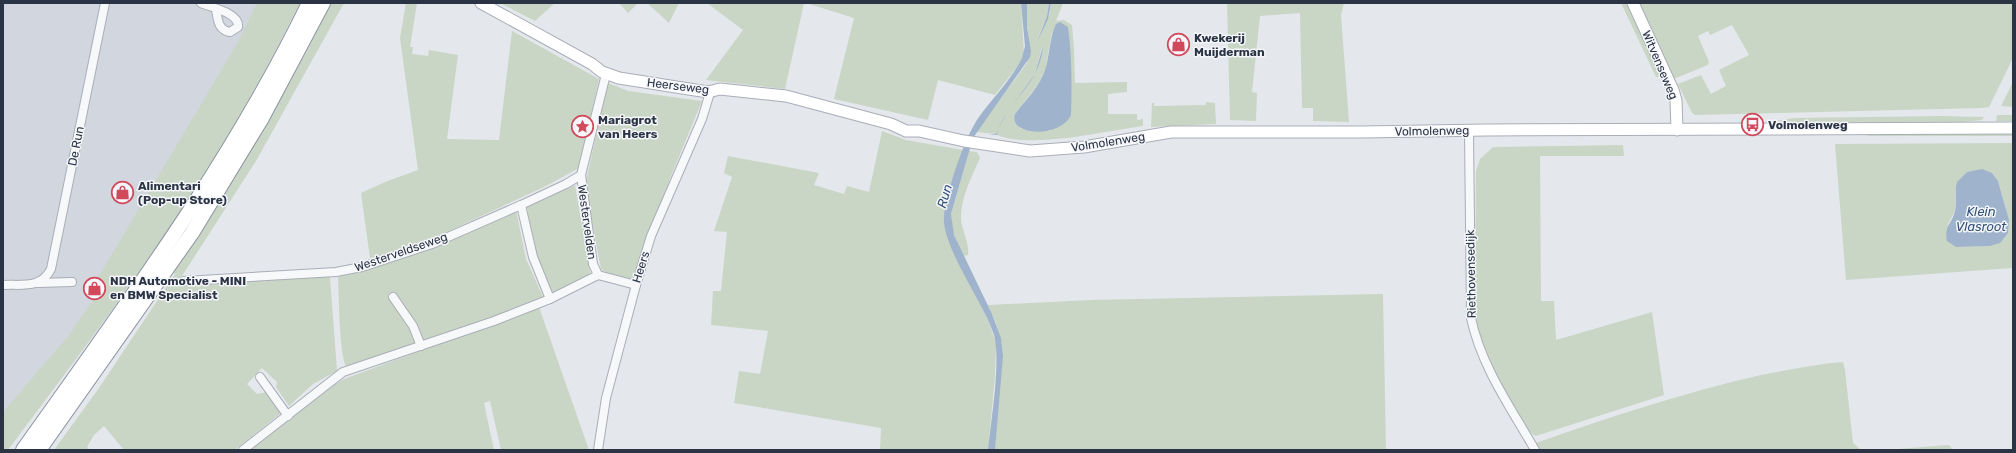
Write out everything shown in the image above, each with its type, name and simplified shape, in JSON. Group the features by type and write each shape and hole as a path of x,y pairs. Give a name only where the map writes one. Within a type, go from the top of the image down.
{"highway":[{"path":"23,450 182,225 251,112 309,3"},
{"path":"39,450 192,233 262,118 323,3"}],"street":[{"name":"De Run","path":"37,283 46,277 50,269 105,3"},
{"path":"201,3 216,10"},
{"name":"Heerseweg","path":"481,3 592,64 606,74 619,78 708,92 720,89 786,96 891,124 901,122 907,123 919,131 964,141 996,146"},
{"name":"Witvenseweg","path":"1633,3 1673,90 1676,100 1677,130"},
{"name":"Westervelden","path":"598,276 593,264 581,175 606,74"},
{"name":"Heers","path":"598,450 606,398 636,285 651,236 702,119 709,96 708,92"},
{"name":"Volmolenweg","path":"996,146 1030,152 1048,151 1172,132 2013,128"},
{"name":"Riethovensedijk","path":"1469,130 1470,318 1474,334 1485,361 1535,450"},
{"name":"Westerveldseweg","path":"184,281 336,272 362,267 432,244 522,205 566,184 581,175"},
{"path":"522,205 533,257 550,299"},
{"name":"Westervelden","path":"243,450 343,372 494,321 550,299 598,276 636,285"},
{"path":"3,285 72,282"},
{"path":"393,297 413,326 420,346"},
{"path":"260,377 288,416"}],"shaded area":[{"path":"3,3 282,3 101,292 3,426"}],"green space":[{"path":"257,3 300,3 238,119 174,221 105,320 57,385 8,450 3,450 3,412 69,335 98,293 96,281 238,42"},
{"path":"331,3 344,3 256,161 182,276 183,284 206,284 323,276 330,277 337,371 313,384 289,406 276,387 277,382 262,368 247,384 257,394 267,392 281,413 235,450 124,450 104,426 94,435 87,447 90,450 54,450 99,388 175,274 173,273 236,174 276,107"},
{"path":"406,3 417,3 410,47 413,47 412,54 428,56 429,50 458,55 447,139 499,140 512,31 599,79 579,168 546,186 449,231 387,256 370,258 361,193 385,182 418,170 400,38"},
{"path":"500,3 555,3 535,21"},
{"path":"619,3 638,3 628,13"},
{"path":"647,3 679,3 669,23"},
{"path":"707,3 804,3 785,89 706,80 743,30"},
{"path":"806,3 1021,3 1024,54 1020,63 995,95 938,80 928,120 834,99 854,18"},
{"path":"1027,3 1049,3 1047,16 1036,42 1049,15 1051,3 1063,3 1056,21 1064,20 1072,25 1075,83 1127,82 1127,92 1108,94 1108,114 1137,114 1137,120 1143,119 1143,126 1049,140 1012,139 997,135 1001,125 996,134 976,132 1027,63","holes":["1052,32 1051,131 1021,129 1015,114 1039,83 1045,71","1042,47 1040,60 1035,73","1033,76 1030,82 1013,104"]},
{"path":"1227,3 1344,3 1341,15 1349,122 1313,121 1313,108 1302,108 1300,13 1260,16 1252,92 1257,93 1256,121 1230,120"},
{"path":"1621,3 1626,3 1661,77 1656,77"},
{"path":"1637,3 2013,3 2013,58 1989,107 1695,115 1692,113 1678,84 1701,75 1711,94 1726,86 1719,70 1749,55 1732,25 1710,35 1708,31 1698,36 1709,62 1708,65 1676,78 1671,77"},
{"path":"2013,82 2013,107 2001,106"},
{"path":"608,83 628,91 702,101 671,176 633,278 616,276 601,269 585,185"},
{"path":"1206,102 1215,103 1216,124 1151,127 1152,103 1154,103 1154,106 1206,105"},
{"path":"1997,115 2013,115 2013,121 1996,121"},
{"path":"1942,116 1984,117 1982,120 1963,122 1770,122 1794,118"},
{"path":"2013,130 2013,136 1871,136 1834,131"},
{"path":"882,131 906,140 963,150 945,208 945,229 990,325 996,344 995,376 988,450 880,450 881,428 734,403 739,371 760,374 768,331 711,325 713,291 721,291 727,232 714,231 732,177 724,173 728,156 819,173 814,185 844,194 847,186 869,192"},
{"path":"2013,143 2013,268 1846,280 1835,144","holes":["1992,173 1998,181 2006,209 1990,246 1956,247 1948,224 1955,211 1955,189"]},
{"path":"1623,145 1624,156 1540,156 1541,301 1554,301 1556,340 1652,312 1664,395 1536,436 1532,434 1525,425 1495,372 1482,345 1478,330 1475,316 1476,171 1480,159 1493,147"},
{"path":"969,151 977,152 980,158 963,200 961,220 968,245 968,255 963,256 952,230 951,214"},
{"path":"575,185 590,272 587,280 553,294 534,253 527,207"},
{"path":"516,210 526,259 543,297 519,307 347,368 342,352 340,326 338,278 342,273 389,262 418,253"},
{"path":"1383,294 1386,450 995,450 1002,345 996,323 988,305 1091,300"},
{"path":"539,307 589,450 501,450 490,401 484,403 494,450 250,450 325,390 344,379"},
{"path":"1843,362 1853,443 1861,450 1540,450 1536,443 1704,389 1761,375"},
{"path":"1948,445 1953,450 1886,450"}],"water":[{"path":"1021,3 1027,3 1027,28 1031,51 1030,57 973,138 951,214 954,235 992,314 1001,338 1003,356 995,450 988,450 996,375 996,346 994,335 982,307 964,275 949,243 945,228 944,216 952,179 968,137 979,117 1018,66 1022,58 1025,46"},
{"path":"1049,3 1051,3 1048,19 1037,42 1047,16"},
{"path":"1060,22 1068,27 1072,93 1071,115 1065,123 1057,128 1037,132 1027,130 1019,127 1015,122 1015,114 1032,93 1043,76 1054,30 1056,24"},
{"path":"1043,46 1040,61 1035,74"},
{"path":"1034,75 1029,84 1011,108"},
{"name":"Klein Vlasroot","path":"1982,169 1992,173 1998,181 2009,220 2008,233 2000,243 1990,246 1956,247 1947,241 1946,236 1947,228 1955,211 1957,182 1967,172"}],"place":[{"name":"Kwekerij Muijderman","path":"1179,45"},
{"name":"Volmolenweg","path":"1753,125"},
{"name":"Mariagrot van Heers","path":"583,127"},
{"name":"Alimentari (Pop-up Store)","path":"122,193"},
{"name":"NDH Automotive - MINI en BMW Specialist","path":"94,288"}],"water label":[{"name":"Run","path":"944,196"}]}
